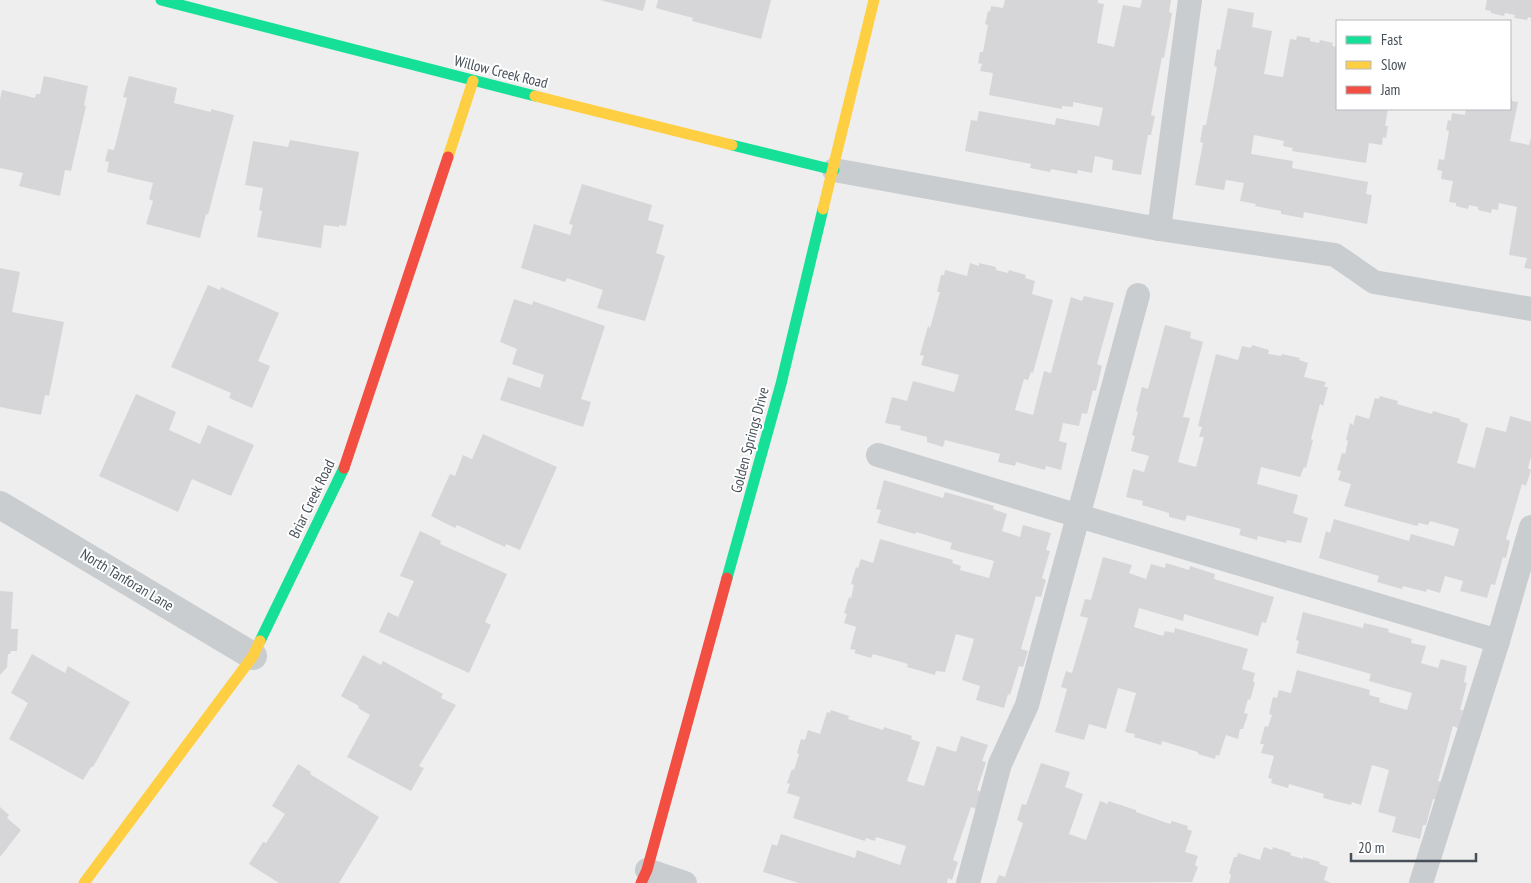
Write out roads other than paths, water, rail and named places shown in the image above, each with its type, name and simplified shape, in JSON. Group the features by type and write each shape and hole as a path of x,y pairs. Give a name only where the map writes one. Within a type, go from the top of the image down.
{"street":[{"name":"Willow Creek Road","path":"161,0 473,81 834,170"},
{"name":"Golden Springs Drive","path":"644,877 781,384 874,0"},
{"name":"Briar Creek Road","path":"84,883 253,656 346,465 473,81"},
{"name":"North Tanforan Lane","path":"0,505 253,656"}],"lane":[{"path":"1159,229 1190,0"},
{"path":"834,170 1159,229 1335,255 1374,282 1531,310"},
{"path":"968,883 1000,764 1027,705 1138,295"},
{"path":"878,455 1498,641"},
{"path":"1421,883 1498,641 1531,527"},
{"path":"644,877 685,883"}]}
